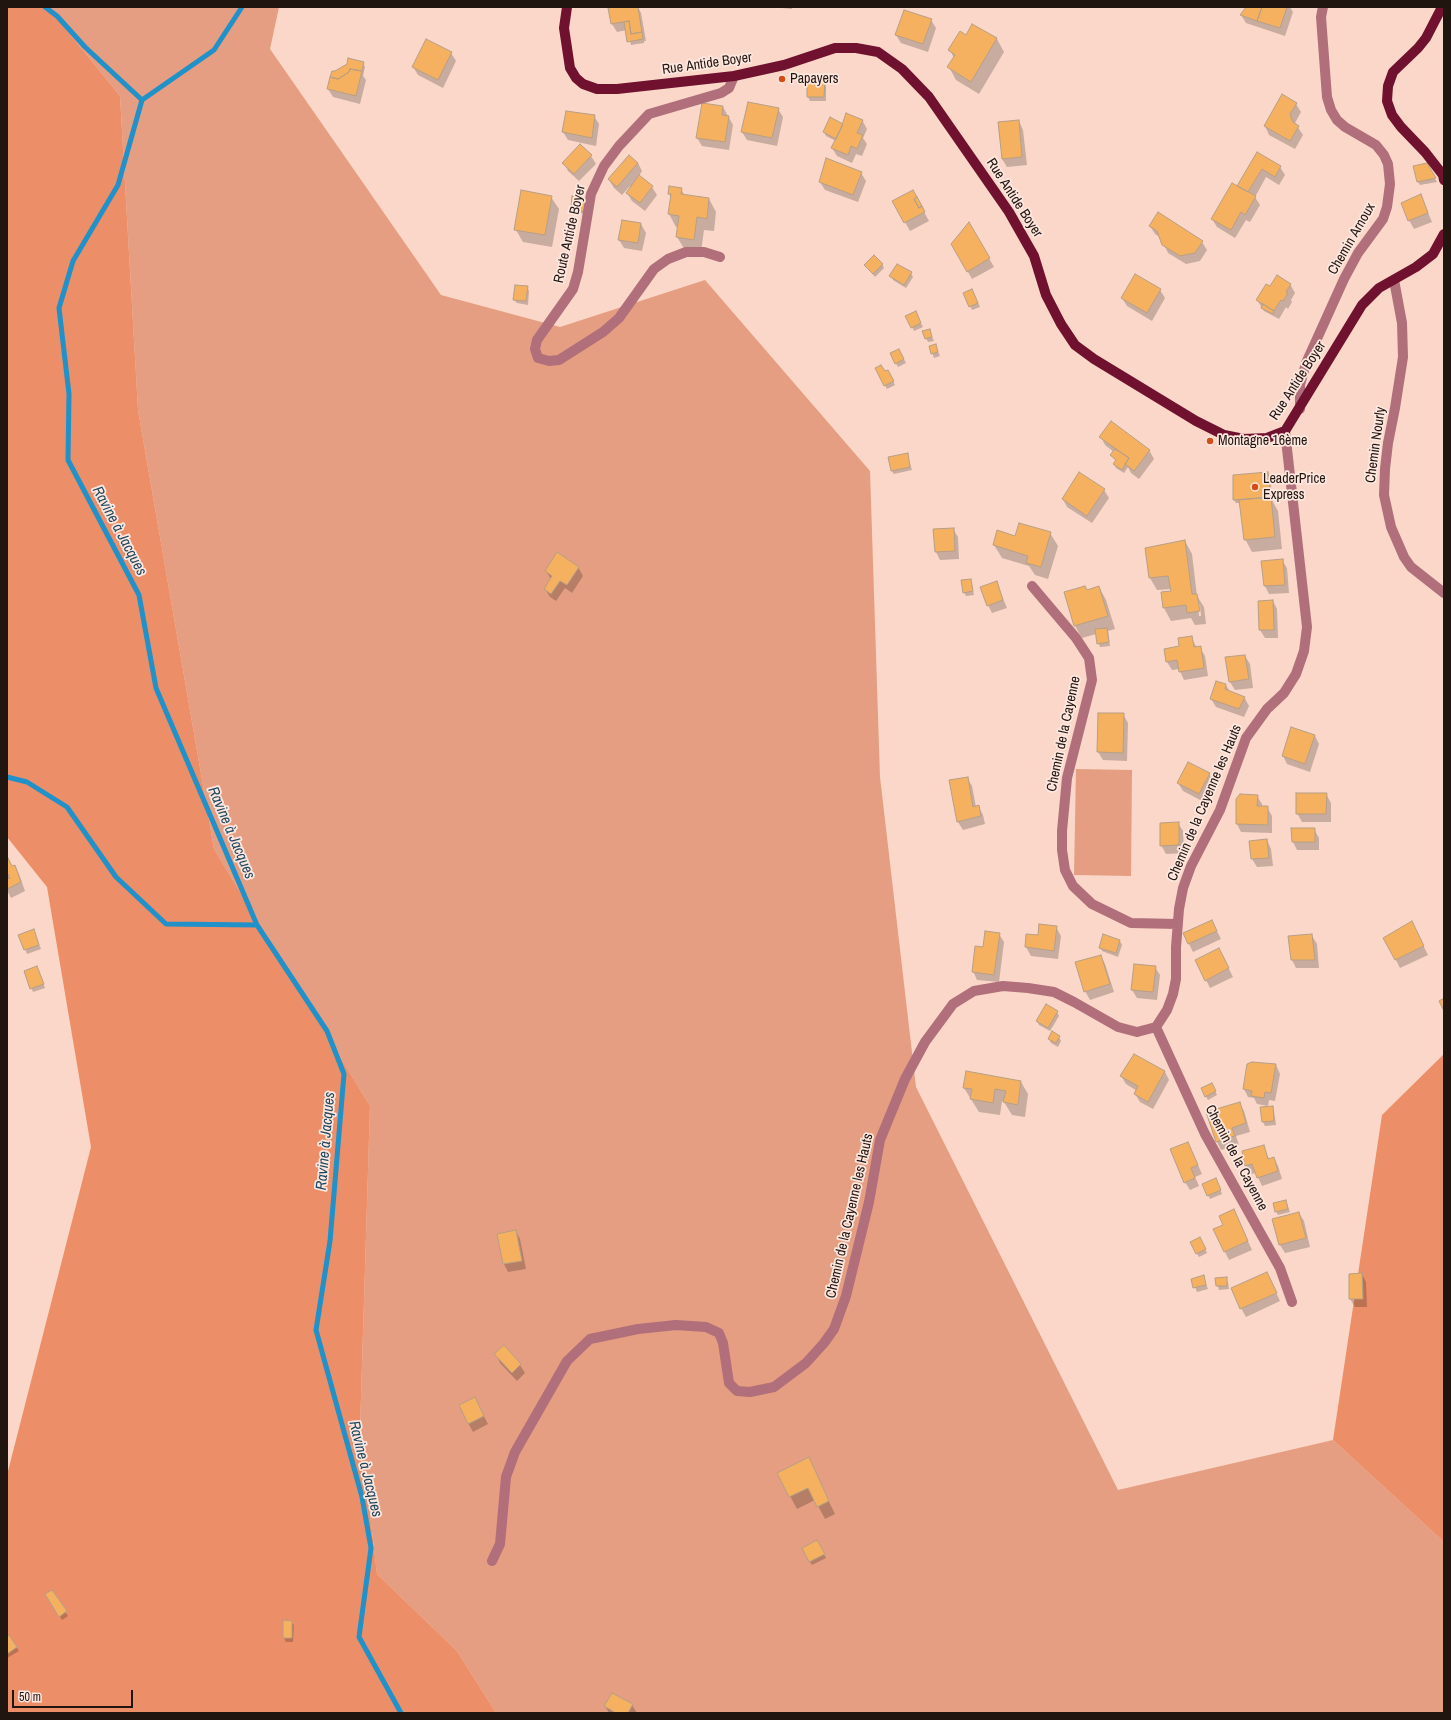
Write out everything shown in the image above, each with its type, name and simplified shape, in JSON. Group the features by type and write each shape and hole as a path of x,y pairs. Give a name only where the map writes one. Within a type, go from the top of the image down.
{"main road":[{"name":"Rue Antide Boyer","path":"567,7 564,28 570,68 576,78 583,84 597,89 617,89 734,76 784,65 835,48 856,48 878,52 902,69 929,97 1009,212 1034,256 1046,295 1061,324 1075,344 1094,359 1196,421 1224,435 1244,439 1267,438 1285,431 1300,409 1362,305 1379,288 1416,267 1433,254 1444,234"},
{"path":"1442,7 1426,38 1418,48 1393,72 1388,86 1387,101 1392,114 1401,128 1425,152 1444,180"}],"street":[{"name":"Chemin Arnoux","path":"1300,409 1300,385 1306,364 1351,266 1358,253 1383,219 1387,207 1390,184 1389,169 1384,155 1376,145 1345,127 1337,120 1331,110 1327,97 1321,17 1323,7"},
{"name":"Route Antide Boyer","path":"720,257 704,252 686,252 668,259 654,269 619,318 603,332 559,360 549,361 538,358 535,349 537,340 573,289 578,272 591,194 604,166 619,146 649,114 720,93 729,88 734,76"},
{"name":"Chemin Nourly","path":"1394,280 1402,323 1403,357 1388,443 1384,495 1390,527 1404,557 1411,567 1444,593"},
{"name":"Chemin de la Cayenne les Hauts","path":"492,1562 500,1544 506,1477 515,1452 567,1361 590,1339 638,1329 668,1326 706,1326 719,1333 723,1344 729,1383 736,1391 750,1392 774,1387 806,1363 824,1343 834,1329 842,1312 869,1202 880,1140 905,1079 925,1042 953,1004 974,992 1003,986 1028,988 1054,992 1118,1027 1137,1032 1156,1026 1167,1010 1174,994 1178,924 1183,888 1191,866 1226,795 1246,738 1259,718 1284,693 1296,674 1304,652 1307,627 1285,431"},
{"name":"Chemin de la Cayenne","path":"1032,586 1076,638 1089,658 1092,680 1067,778 1062,831 1062,850 1065,870 1072,886 1092,904 1131,923 1178,924"},
{"name":"Chemin de la Cayenne","path":"1156,1026 1205,1134 1280,1268 1292,1302"}],"shaded area":[{"path":"7,7 48,7 120,96 138,410 214,849 370,1106 360,1429 377,1574 457,1651 496,1713 7,1713 7,1475 91,1147 47,887 7,837"},
{"path":"48,7 279,7 270,49 441,295 560,327 705,280 870,471 880,777 916,1087 1118,1490 1333,1440 1444,1542 1444,1713 496,1713 457,1651 377,1574 360,1429 370,1106 214,849 138,410 120,96"},
{"path":"1076,769 1132,770 1131,876 1074,875"},
{"path":"1444,1054 1444,1542 1333,1440 1382,1115"}],"building":[{"path":"638,7 642,32 631,34 629,21 611,24 608,8"},
{"path":"1246,7 1262,7 1257,21 1240,15"},
{"path":"1262,7 1287,7 1280,28 1257,21"},
{"path":"904,10 932,19 923,44 895,35"},
{"path":"629,21 631,34 642,32 643,39 627,42 624,22"},
{"path":"972,24 997,38 971,82 947,67 955,55 948,50 960,31 966,35"},
{"path":"426,39 452,52 438,80 412,67"},
{"path":"348,58 364,62 362,71 350,69 349,72 338,79 330,77 332,71 335,71 347,64"},
{"path":"350,69 362,71 356,96 327,89 330,77 338,79 349,72"},
{"path":"807,81 825,81 824,97 807,97"},
{"path":"1282,94 1297,103 1290,114 1293,122 1299,126 1290,141 1264,126"},
{"path":"748,102 779,108 772,138 741,132"},
{"path":"702,103 723,106 722,115 729,116 725,142 696,138"},
{"path":"566,111 595,115 592,138 562,132"},
{"path":"846,113 863,120 857,133 863,135 857,149 851,146 848,155 831,148 841,128"},
{"path":"830,117 843,124 836,139 823,132"},
{"path":"1019,120 1022,157 1002,159 998,122"},
{"path":"580,144 592,155 574,174 562,163"},
{"path":"1257,152 1281,166 1275,177 1262,169 1248,192 1237,186"},
{"path":"629,155 638,163 617,187 608,179"},
{"path":"826,158 862,172 853,195 819,182"},
{"path":"1427,163 1436,178 1417,182 1413,166"},
{"path":"639,175 653,186 640,203 626,193"},
{"path":"1232,183 1256,196 1245,215 1241,212 1231,230 1211,219"},
{"path":"669,186 682,188 681,194 709,198 707,219 697,217 694,240 676,237 679,216 668,214 671,194 668,194"},
{"path":"521,190 552,196 545,235 514,230"},
{"path":"913,190 917,197 914,199 919,208 922,206 925,212 904,223 892,201"},
{"path":"1421,194 1428,213 1408,221 1401,203"},
{"path":"572,196 586,201 585,212 571,207"},
{"path":"917,197 922,206 919,208 914,199"},
{"path":"1158,212 1203,241 1195,253 1180,256 1162,245 1157,231 1149,226"},
{"path":"622,220 641,223 638,243 618,240"},
{"path":"969,222 990,258 967,272 951,244"},
{"path":"874,255 883,264 873,274 864,265"},
{"path":"897,264 912,272 904,285 889,276"},
{"path":"1135,274 1161,289 1147,313 1121,298"},
{"path":"1277,275 1291,284 1283,301 1281,300 1274,311 1256,300 1266,284 1270,286"},
{"path":"515,285 528,286 526,301 513,300"},
{"path":"972,289 978,303 969,307 963,293"},
{"path":"1263,304 1274,311 1273,314 1261,308"},
{"path":"916,311 921,323 911,328 905,316"},
{"path":"930,329 932,337 925,339 922,331"},
{"path":"936,344 938,352 931,354 929,346"},
{"path":"899,349 904,359 895,364 890,353"},
{"path":"881,365 885,371 888,370 894,381 884,386 875,368"},
{"path":"1111,421 1150,450 1134,471 1125,464 1129,458 1099,437"},
{"path":"1115,449 1129,458 1122,470 1113,464 1116,460 1110,455"},
{"path":"908,453 910,467 891,471 888,457"},
{"path":"1079,472 1105,489 1087,516 1062,499"},
{"path":"1268,472 1271,497 1233,500 1233,475"},
{"path":"1271,497 1275,537 1244,540 1239,500"},
{"path":"1019,523 1051,532 1041,567 1026,563 1028,556 993,545 997,530 1015,536"},
{"path":"954,528 955,551 935,552 933,529"},
{"path":"1185,540 1192,594 1197,594 1200,611 1187,613 1186,605 1163,608 1161,592 1171,591 1168,576 1149,578 1145,548"},
{"path":"557,552 579,567 567,585 560,581 551,594 544,589 552,576 545,571"},
{"path":"1283,559 1285,585 1264,586 1261,561"},
{"path":"971,579 973,591 963,593 961,580"},
{"path":"997,581 1003,600 987,606 980,587"},
{"path":"1085,586 1087,590 1099,586 1108,616 1074,626 1064,592"},
{"path":"1273,600 1274,630 1259,630 1258,601"},
{"path":"1107,628 1109,642 1097,644 1095,629"},
{"path":"1192,636 1194,647 1201,646 1204,668 1179,672 1177,660 1166,662 1164,649 1179,646 1178,638"},
{"path":"1245,655 1249,679 1229,682 1225,657"},
{"path":"1216,681 1226,684 1225,689 1245,697 1239,709 1210,699"},
{"path":"1098,713 1124,713 1123,753 1097,752"},
{"path":"1291,727 1315,735 1305,764 1282,756"},
{"path":"1188,762 1210,773 1199,794 1177,783"},
{"path":"968,777 973,807 979,805 981,816 957,822 949,780"},
{"path":"1296,793 1327,793 1326,814 1296,814"},
{"path":"1240,794 1258,795 1257,806 1268,806 1268,825 1236,824 1236,799"},
{"path":"1179,822 1179,845 1160,846 1160,823"},
{"path":"1291,828 1315,828 1315,842 1292,842"},
{"path":"1267,839 1269,858 1251,859 1249,841"},
{"path":"7,856 12,866 15,865 21,882 7,889 7,879 10,878 7,873"},
{"path":"1212,920 1217,931 1188,944 1183,933"},
{"path":"1412,921 1424,946 1395,960 1383,938"},
{"path":"1039,924 1057,926 1054,951 1025,947 1026,934 1038,935"},
{"path":"34,929 39,945 24,950 18,935"},
{"path":"985,931 1000,933 994,975 972,972 975,946 983,947"},
{"path":"1103,934 1120,940 1116,953 1099,948"},
{"path":"1312,934 1315,960 1291,960 1288,936"},
{"path":"1219,948 1229,968 1205,981 1195,960"},
{"path":"1101,955 1110,984 1084,992 1075,962"},
{"path":"1134,964 1156,966 1153,992 1131,990"},
{"path":"37,966 44,984 30,989 24,971"},
{"path":"1444,998 1444,1011 1439,1001"},
{"path":"1046,1004 1058,1011 1048,1028 1036,1021"},
{"path":"1052,1031 1060,1036 1056,1043 1048,1039"},
{"path":"1134,1054 1165,1071 1148,1102 1134,1094 1138,1086 1120,1076"},
{"path":"1252,1062 1276,1064 1271,1093 1265,1092 1264,1098 1251,1096 1252,1091 1243,1089 1247,1064"},
{"path":"966,1071 1021,1081 1018,1105 1003,1102 1006,1091 995,1089 993,1103 970,1099 972,1089 963,1088"},
{"path":"1212,1083 1216,1091 1205,1097 1201,1088"},
{"path":"1240,1102 1246,1123 1232,1128 1235,1136 1216,1142 1206,1112"},
{"path":"1273,1106 1274,1121 1262,1122 1260,1107"},
{"path":"1188,1142 1198,1165 1191,1168 1195,1178 1184,1183 1170,1149"},
{"path":"1264,1145 1268,1159 1274,1157 1278,1171 1257,1178 1252,1164 1245,1166 1242,1151"},
{"path":"1216,1178 1221,1190 1207,1196 1202,1184"},
{"path":"1286,1200 1288,1209 1275,1212 1273,1203"},
{"path":"1234,1209 1248,1241 1224,1252 1213,1229 1223,1225 1219,1216"},
{"path":"1299,1212 1306,1238 1279,1245 1272,1219"},
{"path":"516,1230 522,1261 503,1264 497,1234"},
{"path":"1200,1237 1206,1249 1196,1254 1190,1242"},
{"path":"1267,1272 1277,1293 1240,1309 1231,1288"},
{"path":"1362,1273 1363,1299 1349,1299 1349,1274"},
{"path":"1204,1275 1206,1285 1193,1288 1191,1279"},
{"path":"1227,1277 1227,1286 1216,1286 1215,1278"},
{"path":"504,1345 521,1364 512,1373 494,1354"},
{"path":"475,1397 484,1416 468,1424 459,1405"},
{"path":"809,1457 829,1501 817,1507 808,1488 789,1497 777,1473"},
{"path":"817,1540 825,1554 809,1562 802,1548"},
{"path":"52,1590 67,1611 59,1617 45,1594"},
{"path":"283,1620 292,1621 292,1638 283,1638"},
{"path":"9,1635 17,1647 7,1654 7,1636"},
{"path":"612,1693 633,1704 628,1713 616,1713 604,1706"}],"waterway":[{"path":"45,7 57,16 85,47 142,100"},
{"name":"Ravine à Jacques","path":"242,7 214,50 142,100 118,185 73,261 59,308 69,394 68,460 139,595 156,688 257,925 327,1031 344,1074 330,1241 316,1330 362,1497 371,1548 359,1637 401,1713"},
{"path":"7,777 27,782 67,807 116,877 166,924 257,925"}],"place":[{"name":"Papayers","path":"782,79"},
{"name":"Montagne 16ème","path":"1210,441"},
{"name":"LeaderPrice Express","path":"1255,487"}]}
